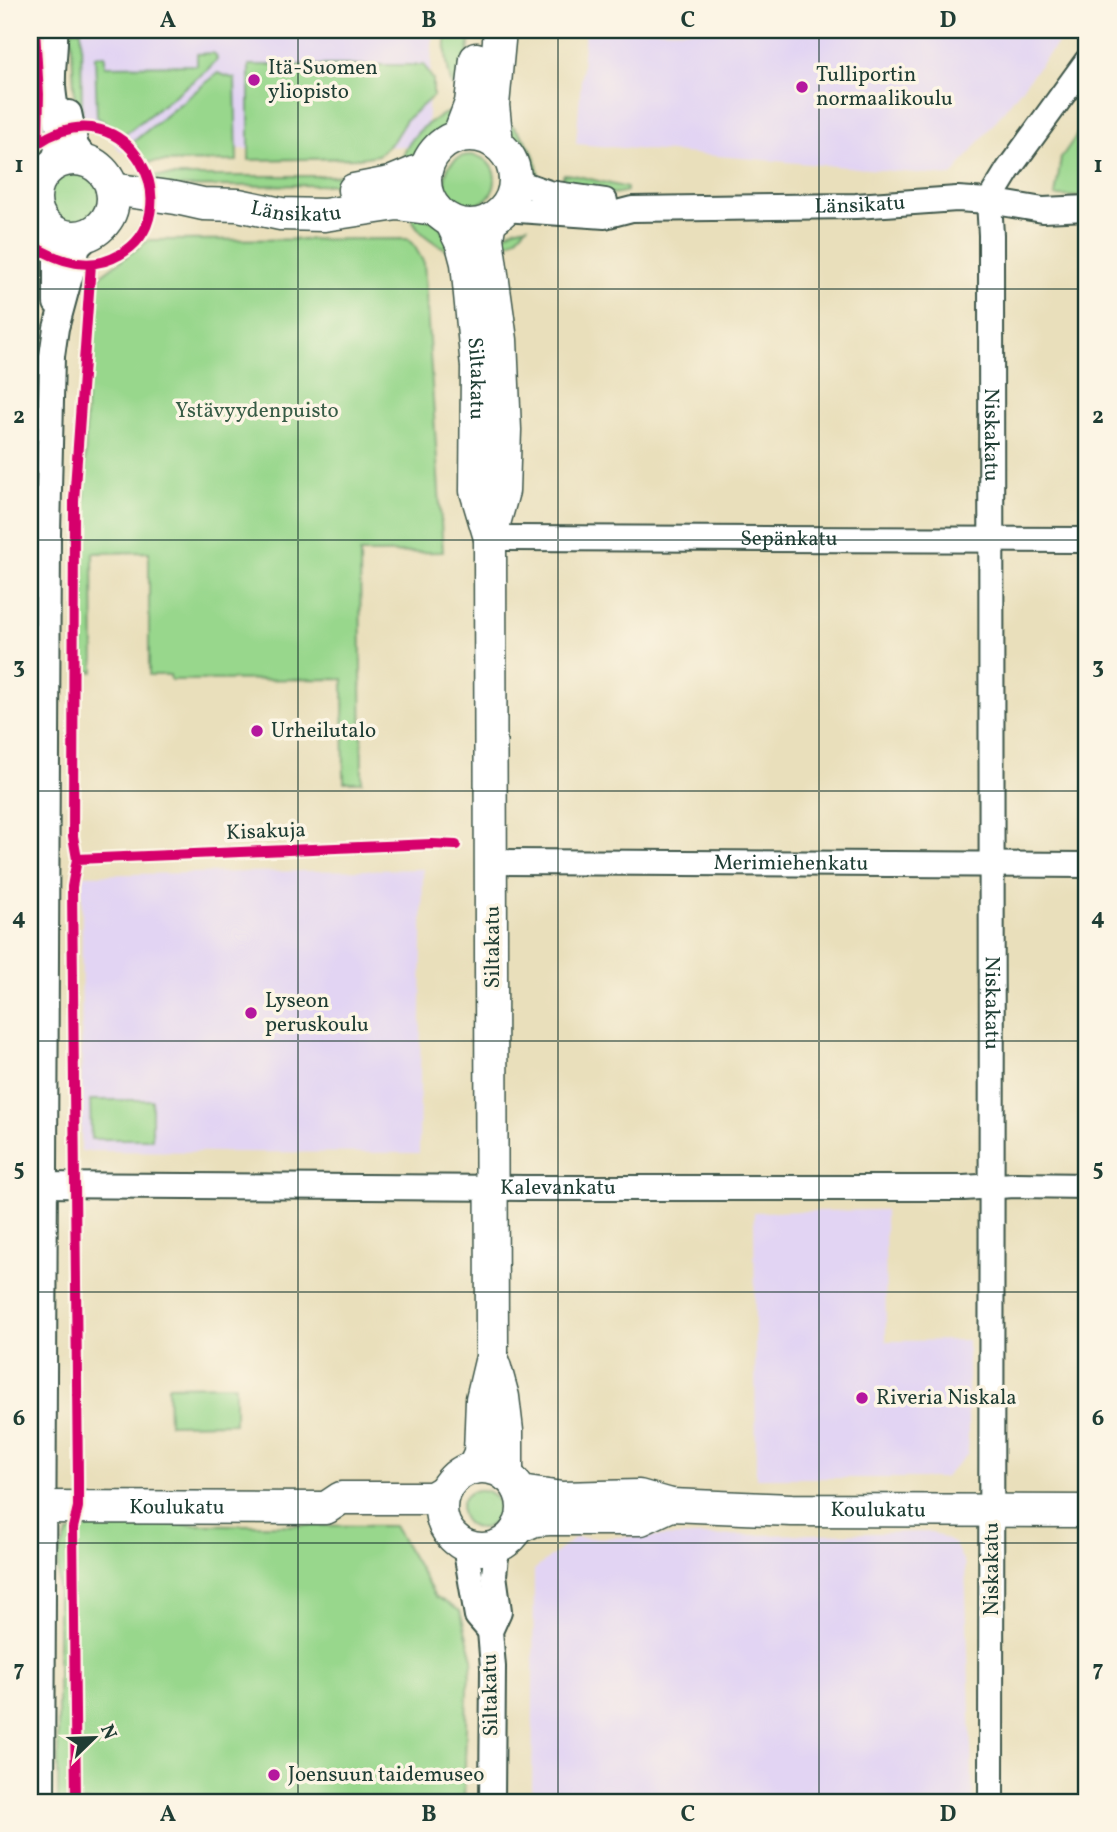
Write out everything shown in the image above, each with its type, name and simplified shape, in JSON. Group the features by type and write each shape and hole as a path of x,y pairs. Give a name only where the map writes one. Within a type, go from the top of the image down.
{"main road":[{"path":"458,137 471,103 480,30"},
{"path":"497,144 493,105 500,30"},
{"path":"471,135 497,144 507,154 513,167 503,203 477,225 464,225 443,215 428,196 425,183 426,168 433,154 444,143 458,137 471,135"},
{"path":"68,159 87,161 104,172 104,213 72,236 40,219 36,196 40,175 68,159"},
{"name":"Länsikatu","path":"104,213 202,204 238,205 369,188 390,183 426,168"},
{"name":"Siltakatu","path":"473,1468 480,1452 482,1399 492,1356 491,538 503,491 505,430 501,340 487,238 503,203"},
{"name":"Länsikatu","path":"238,205 281,214 324,215 397,204 443,215"},
{"name":"Siltakatu","path":"443,215 462,244 467,263 477,367 477,491 491,538"},
{"name":"Siltakatu","path":"492,1356 503,1397 513,1484"},
{"path":"473,1468 490,1468 513,1484 523,1504 507,1537 475,1549 455,1536 440,1509 444,1491 455,1478 473,1468"},
{"name":"Koulukatu","path":"513,1484 562,1498 639,1496 671,1505 792,1510 1087,1511"},
{"name":"Koulukatu","path":"36,1507 326,1508 341,1499 432,1498 444,1491"},
{"name":"Koulukatu","path":"507,1537 535,1520 641,1519 671,1505"},
{"name":"Koulukatu","path":"326,1508 338,1518 417,1520 455,1536"}],"street":[{"path":"55,35 76,146 87,161"},
{"path":"40,175 57,155 60,142 53,85 55,35"},
{"path":"989,201 1008,170 1087,61"},
{"name":"Länsikatu","path":"503,203 549,193 607,202 632,209 856,206 957,199 1043,210 1087,208"},
{"name":"Niskakatu","path":"989,201 993,1187 991,1802"},
{"path":"42,1802 36,1507 39,535 56,328 78,247 104,213"},
{"path":"40,219 55,258 56,328"},
{"name":"Sepänkatu","path":"491,538 1087,540"},
{"name":"Merimiehenkatu","path":"492,862 1087,865"},
{"name":"Kalevankatu","path":"37,1185 1087,1186"},
{"name":"Siltakatu","path":"455,1536 477,1616 490,1631"},
{"name":"Siltakatu","path":"492,1802 493,1667 490,1631 499,1611 494,1575 507,1537"}],"shaded area":[{"name":"Itä-Suomen yliopisto","path":"76,30 433,30 426,146 120,151 106,133 80,114"},
{"name":"Tulliportin normaalikoulu","path":"585,30 1068,30 952,176 576,144"},
{"name":"Lyseon peruskoulu","path":"423,869 419,1153 81,1151 82,875"},
{"name":"Riveria Niskala","path":"885,1210 886,1341 968,1340 968,1454 944,1478 756,1478 754,1212"},
{"path":"932,1532 955,1544 965,1565 973,1802 532,1802 534,1570 575,1538"}],"green space":[{"path":"71,30 81,30 82,122 76,122"},
{"path":"447,30 471,30 463,90 452,86 446,58"},
{"path":"213,53 217,60 207,70 124,135 97,117 95,56 105,55 105,66 197,65 197,54"},
{"path":"249,65 424,65 433,80 433,96 406,120 393,141 378,155 360,158 249,160"},
{"path":"218,73 235,79 237,161 146,162 133,142"},
{"path":"459,108 451,128 429,147 419,160 400,167 408,146 421,129 438,117"},
{"path":"1087,120 1087,197 1055,196 1061,158"},
{"path":"507,121 530,148 537,164 538,182 524,174 512,151 501,139"},
{"path":"470,155 488,162 495,180 488,198 470,205 452,198 445,180 452,162"},
{"path":"377,170 356,183 321,185 155,187 113,176 333,176"},
{"path":"75,173 93,180 100,198 93,216 75,223 57,216 50,198 57,180"},
{"path":"564,174 627,188 627,191 602,194 559,187"},
{"path":"408,211 439,224 453,253 426,237"},
{"path":"527,226 516,238 497,250 498,244 508,233"},
{"name":"Ystävyydenpuisto","path":"408,239 424,263 443,552 360,553 362,782 344,782 343,679 171,680 170,675 149,675 149,552 93,553 94,672 82,671 86,406 92,286 100,276 149,240"},
{"path":"90,1100 152,1100 152,1139 91,1139"},
{"path":"235,1385 235,1423 169,1424 168,1386"},
{"path":"480,1490 494,1495 499,1509 494,1523 480,1528 466,1523 461,1509 466,1495"},
{"path":"97,1524 394,1526 435,1596 460,1611 473,1659 467,1689 464,1802 58,1802 58,1556 68,1533"}],"cycle path":[{"path":"35,30 39,94 38,143"},
{"path":"37,248 57,258 78,263 109,260 119,255 140,236 150,212 150,186 140,161 123,142 99,130 71,129 38,143"},
{"path":"76,1802 73,1528 78,1507 78,1482 72,887 77,859 73,836 74,501 91,264"},
{"name":"Kisakuja","path":"77,859 456,845"}],"place":[{"name":"Itä-Suomen yliopisto","path":"254,80"},
{"name":"Tulliportin normaalikoulu","path":"802,87"},
{"name":"Urheilutalo","path":"257,731"},
{"name":"Lyseon peruskoulu","path":"251,1013"},
{"name":"Riveria Niskala","path":"862,1398"},
{"name":"Joensuun taidemuseo","path":"274,1775"}]}
